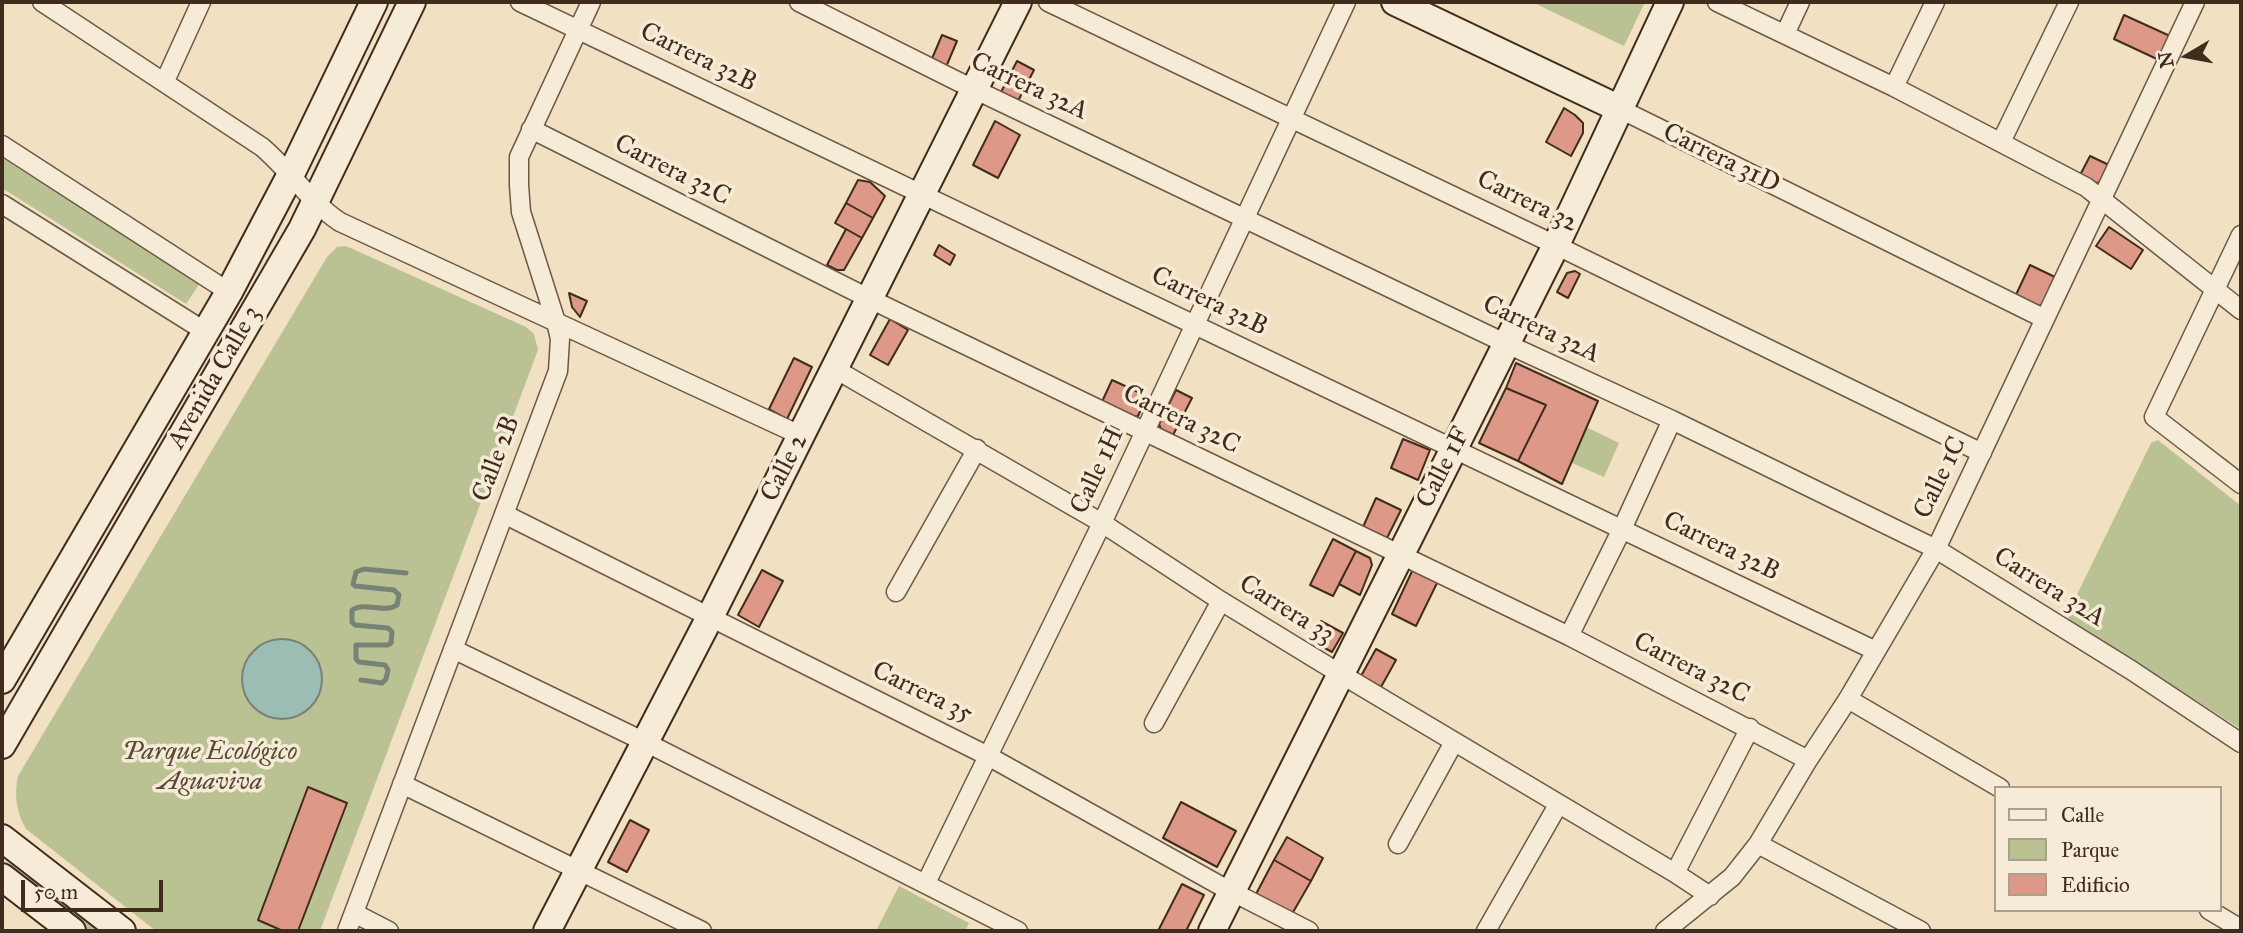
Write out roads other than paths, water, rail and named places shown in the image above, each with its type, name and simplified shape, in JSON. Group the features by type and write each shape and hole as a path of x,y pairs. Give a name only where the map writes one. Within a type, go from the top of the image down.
{"street":[{"path":"42,2 262,147 328,215 802,436"},
{"path":"165,81 201,2"},
{"name":"Avenida Calle 3","path":"2,680 229,292 291,174 374,2"},
{"name":"Avenida Calle 3","path":"2,745 316,203 412,2"},
{"name":"Carrera 32B","path":"520,2 1876,651"},
{"name":"Calle 2B","path":"347,931 558,371 560,339 522,212 519,157 591,2"},
{"name":"Carrera 32A","path":"799,2 974,90 1672,420 1936,549 2131,670 2241,743"},
{"name":"Calle 2","path":"547,931 802,436 1017,2"},
{"name":"Carrera 32","path":"1048,2 1982,453"},
{"name":"Calle 1H","path":"926,883 1102,523 1346,2"},
{"name":"Carrera 31D","path":"1395,2 1620,109 2045,319"},
{"name":"Calle 1F","path":"1212,931 1556,245 1670,2"},
{"path":"1717,2 1894,87 2086,187 2241,310"},
{"path":"1785,34 1800,2"},
{"path":"1894,87 1935,2"},
{"path":"2001,142 2069,2"},
{"name":"Calle 1C","path":"1665,931 1732,877 1758,844 1808,760 1849,699 1936,549 2195,2"},
{"name":"Carrera 32C","path":"530,129 870,299 1569,636 1808,760"},
{"path":"2,145 229,292"},
{"path":"2,204 206,332"},
{"path":"2241,235 2154,417 2241,484"},
{"name":"Carrera 33","path":"835,369 1102,523 1221,601 1710,896"},
{"path":"155,419 182,436"},
{"path":"1569,636 1672,420"},
{"path":"896,592 977,449"},
{"name":"Carrera 35","path":"504,514 988,756 1231,891 1309,931"},
{"path":"1154,723 1221,601"},
{"path":"453,649 645,742 1018,931"},
{"path":"1849,699 1997,786"},
{"path":"1675,873 1750,728"},
{"path":"1398,844 1454,743"},
{"path":"402,784 702,931"},
{"path":"1486,931 1558,805"},
{"path":"2,838 118,930"},
{"path":"1758,844 1922,931"},
{"path":"2,877 72,931"},
{"path":"2212,912 2241,929"},
{"path":"354,913 389,931"}],"water":[{"path":"274,639 290,639 304,645 316,657 322,671 322,687 316,701 304,713 290,719 274,719 260,713 248,701 242,687 242,671 248,657 260,645"}],"waterway":[{"path":"361,680 382,683 388,670 385,665 359,662 356,659 356,645 388,645 391,643 392,632 388,628 355,625 352,622 352,610 363,607 392,607 397,605 399,595 394,590 355,586 353,584 356,572 364,569 406,573"}],"park label":[{"name":"Parque Ecológico Aguaviva","path":"210,768"}]}
